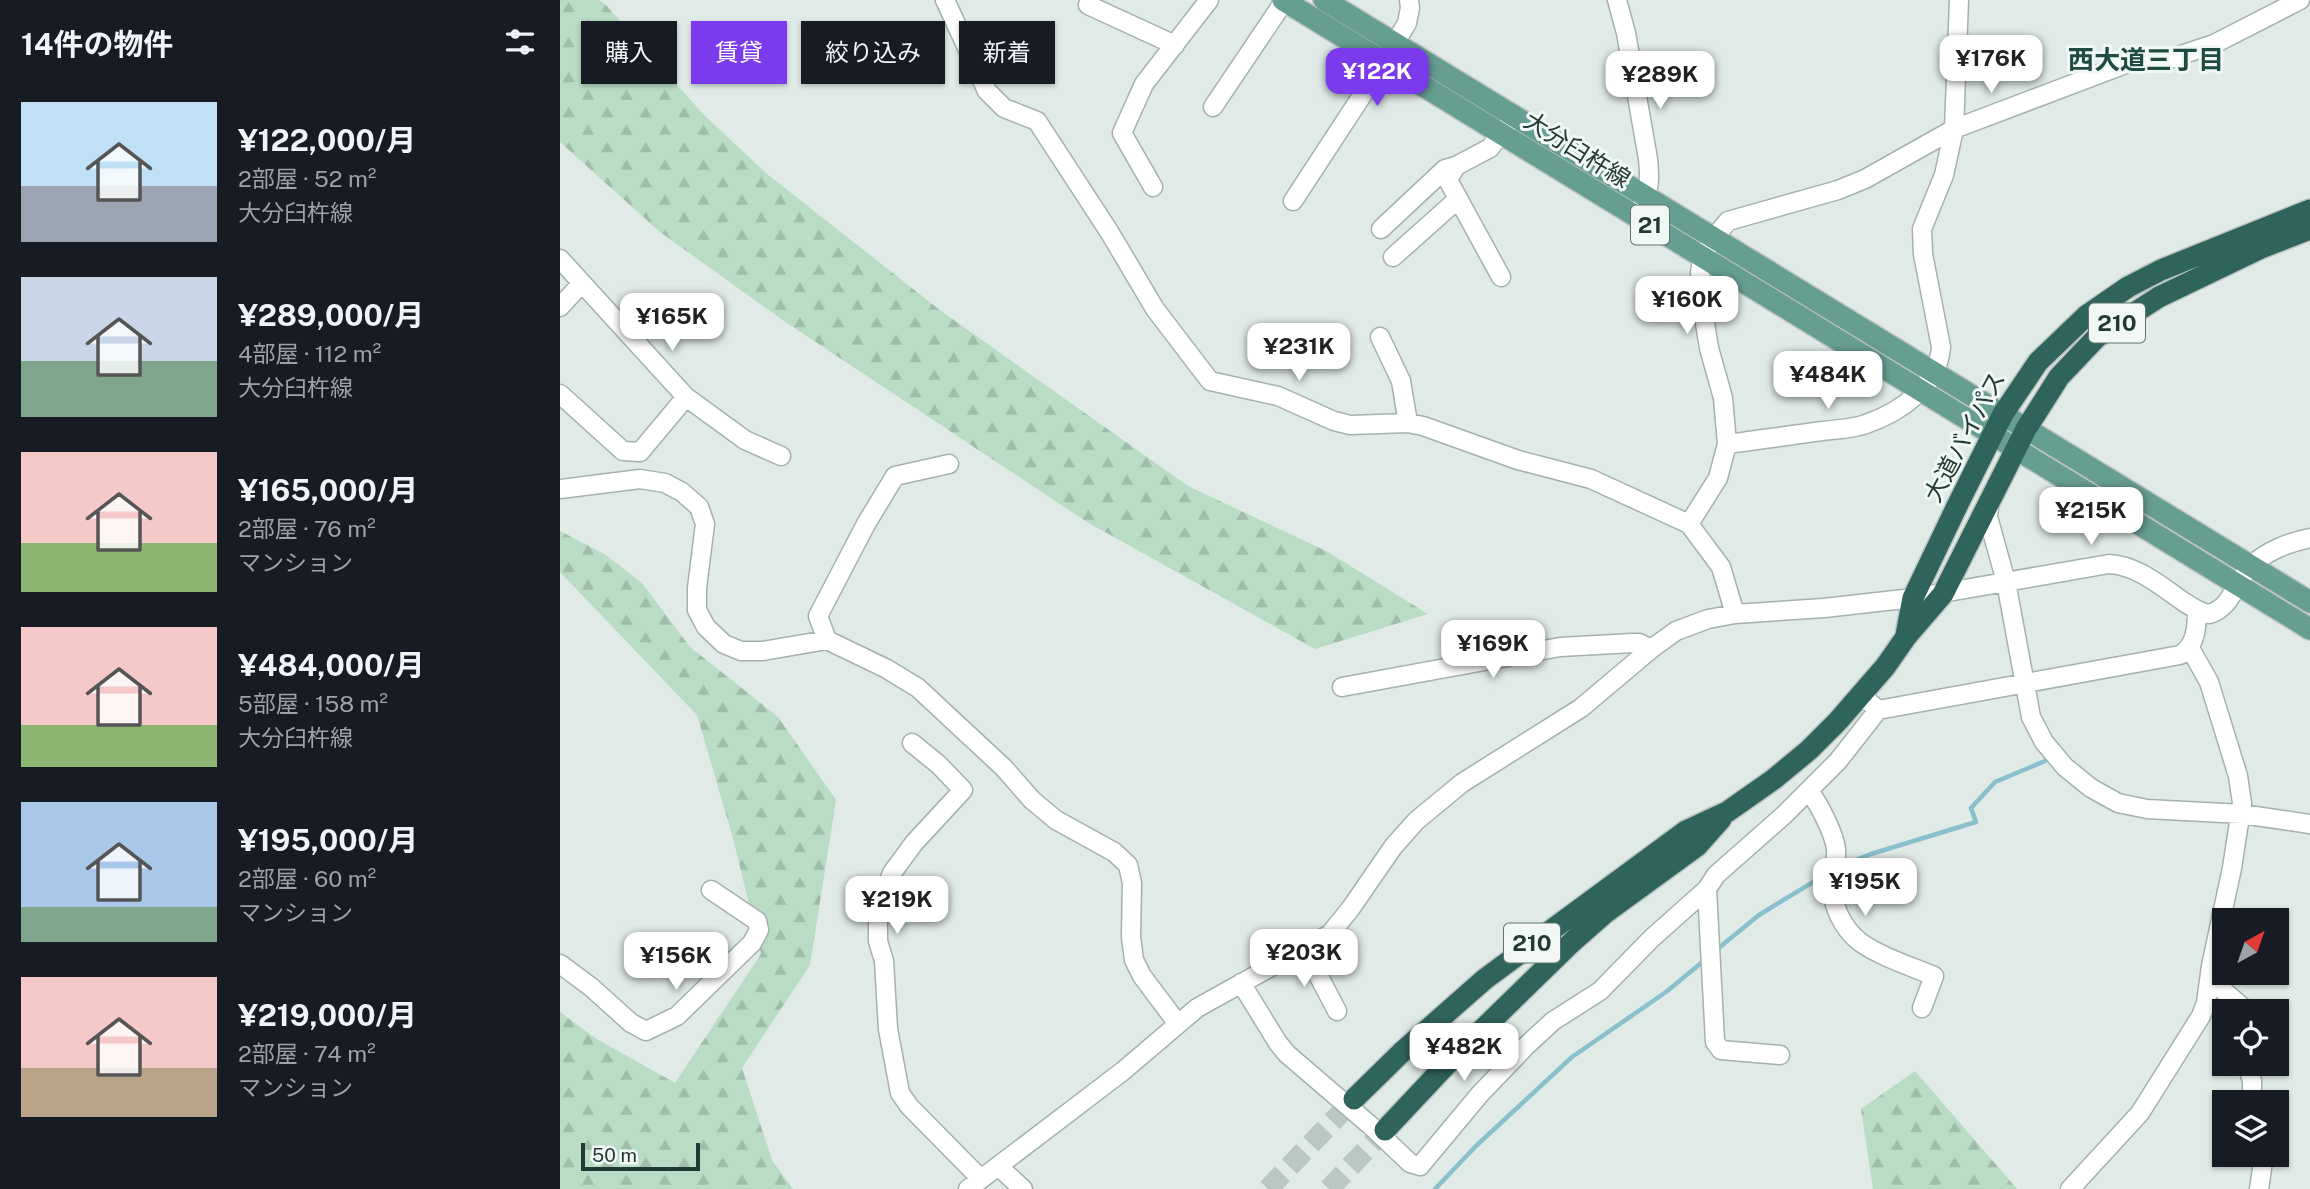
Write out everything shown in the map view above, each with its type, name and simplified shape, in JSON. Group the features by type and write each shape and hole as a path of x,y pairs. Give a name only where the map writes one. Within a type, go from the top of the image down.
{"highway":[{"name":"大道バイパス","path":"1906,637 1913,598 1992,435 2038,362 2063,336 2108,300 2161,270 2310,210"},
{"name":"大道バイパス","path":"1354,1099 1402,1052 1513,957 1686,831 1727,812 1809,750 1861,695 1943,594 1989,508 2026,429 2059,377 2097,337 2159,297 2261,248 2310,229"},
{"name":"大道バイパス","path":"1385,1130 1572,942 1605,913 1697,846 1727,812"}],"main road":[{"name":"大分臼杵線","path":"1284,0 2310,629"},
{"name":"大分臼杵線","path":"1324,0 2310,602"}],"street":[{"path":"945,0 987,91 1004,108 1037,121 1110,233 1155,309 1210,381 1279,396 1350,425 1423,426 1518,460 1591,479 1689,524 1721,567 1735,614"},
{"path":"1153,187 1122,133 1143,84 1209,0"},
{"path":"1213,107 1284,0"},
{"path":"1293,201 1407,23 1409,0"},
{"path":"1617,0 1626,33 1650,180 1646,197 1636,217"},
{"path":"1727,444 1863,425 1892,413 1921,392 1933,372 1941,348 1923,254 1922,229 1944,175 1954,130 1959,0"},
{"path":"1689,524 1718,478 1727,444 1723,398 1709,348 1702,305 1702,257 1728,221 1838,190 1865,179 1954,130 2131,62 2169,60 2214,44 2300,0"},
{"path":"1088,5 1175,45"},
{"path":"1381,229 1445,169 1490,148 1513,116"},
{"path":"1456,166 1448,180 1501,277"},
{"path":"1393,257 1458,199"},
{"path":"560,259 686,397 745,440 781,456"},
{"path":"560,307 582,283"},
{"path":"1380,337 1401,381 1408,424"},
{"path":"560,394 623,451 640,452 686,397"},
{"path":"827,640 818,616 866,524 895,476 949,464"},
{"path":"560,489 640,479 665,483 682,492 699,507 705,524 697,588 698,610 706,627 724,644 741,651 763,651 827,640 887,669 918,688 1004,768 1032,800 1056,820 1114,852 1128,865 1132,883 1133,960 1178,1024"},
{"path":"1989,508 1988,517 2006,582 2031,717 2044,742 2065,767 2091,788 2118,803 2147,809 2242,814 2310,824"},
{"path":"912,744 939,765 963,790 914,843 892,873 878,911 878,941 884,961 888,1029 900,1093 975,1184 1123,1071 1197,1008 1330,934 1352,908 1393,847 1416,821 1462,783 1581,709 1676,631 1689,625 1735,614 1913,598 2119,564 2138,572 2204,614 2215,613 2223,607 2251,566 2285,545 2310,538"},
{"path":"1241,983 1287,1054 1410,1163 1420,1166 1480,1094 1526,1046 1553,1021 1600,991 1652,938 1707,889 1716,874 1809,791 1852,745 1878,710 2171,658 2190,648 2197,624 2197,610"},
{"path":"1342,687 1560,647 1639,643 1651,649"},
{"path":"2070,1189 2112,1145 2149,1100 2201,1016 2206,1003 2242,814 2238,776 2209,682 2190,648"},
{"path":"1861,695 1878,710"},
{"path":"1809,791 1819,805 1836,849 1832,882 1834,903 1843,923 1860,942 1934,976 1922,1008"},
{"path":"1707,889 1715,1042 1721,1050 1780,1055"},
{"path":"560,964 592,987 631,1023 646,1031 677,1016 752,943 760,930 757,921 711,890"},
{"path":"1304,948 1337,1011"},
{"path":"2210,979 2233,999"},
{"path":"998,1166 1023,1189"},
{"path":"2259,1189 2262,1167"}],"green space":[{"path":"560,0 598,0 620,21 581,21 581,84 676,84 703,114 767,174 941,311 1188,486 1328,552 1428,614 1315,649 1087,522 784,321 660,232 560,142"},
{"path":"560,531 606,555 642,583 690,647 778,717 836,800 810,965 742,1068 772,1160 793,1189 560,1189 560,1012 595,1038 675,1083 761,954 733,838 697,715 560,572"},
{"path":"1915,1071 2017,1189 1873,1189 1861,1109"}],"waterway":[{"path":"1839,866 1976,822 1971,808 1995,782 2048,758"},
{"path":"1715,951 1759,915 1828,873"},
{"path":"1435,1189 1476,1146 1572,1057 1666,992 1706,959"}],"tunnel":[{"path":"1268,1189 1354,1099"},
{"path":"1329,1189 1385,1130"}],"district":[{"name":"西大道三丁目","path":"2146,60"}]}
